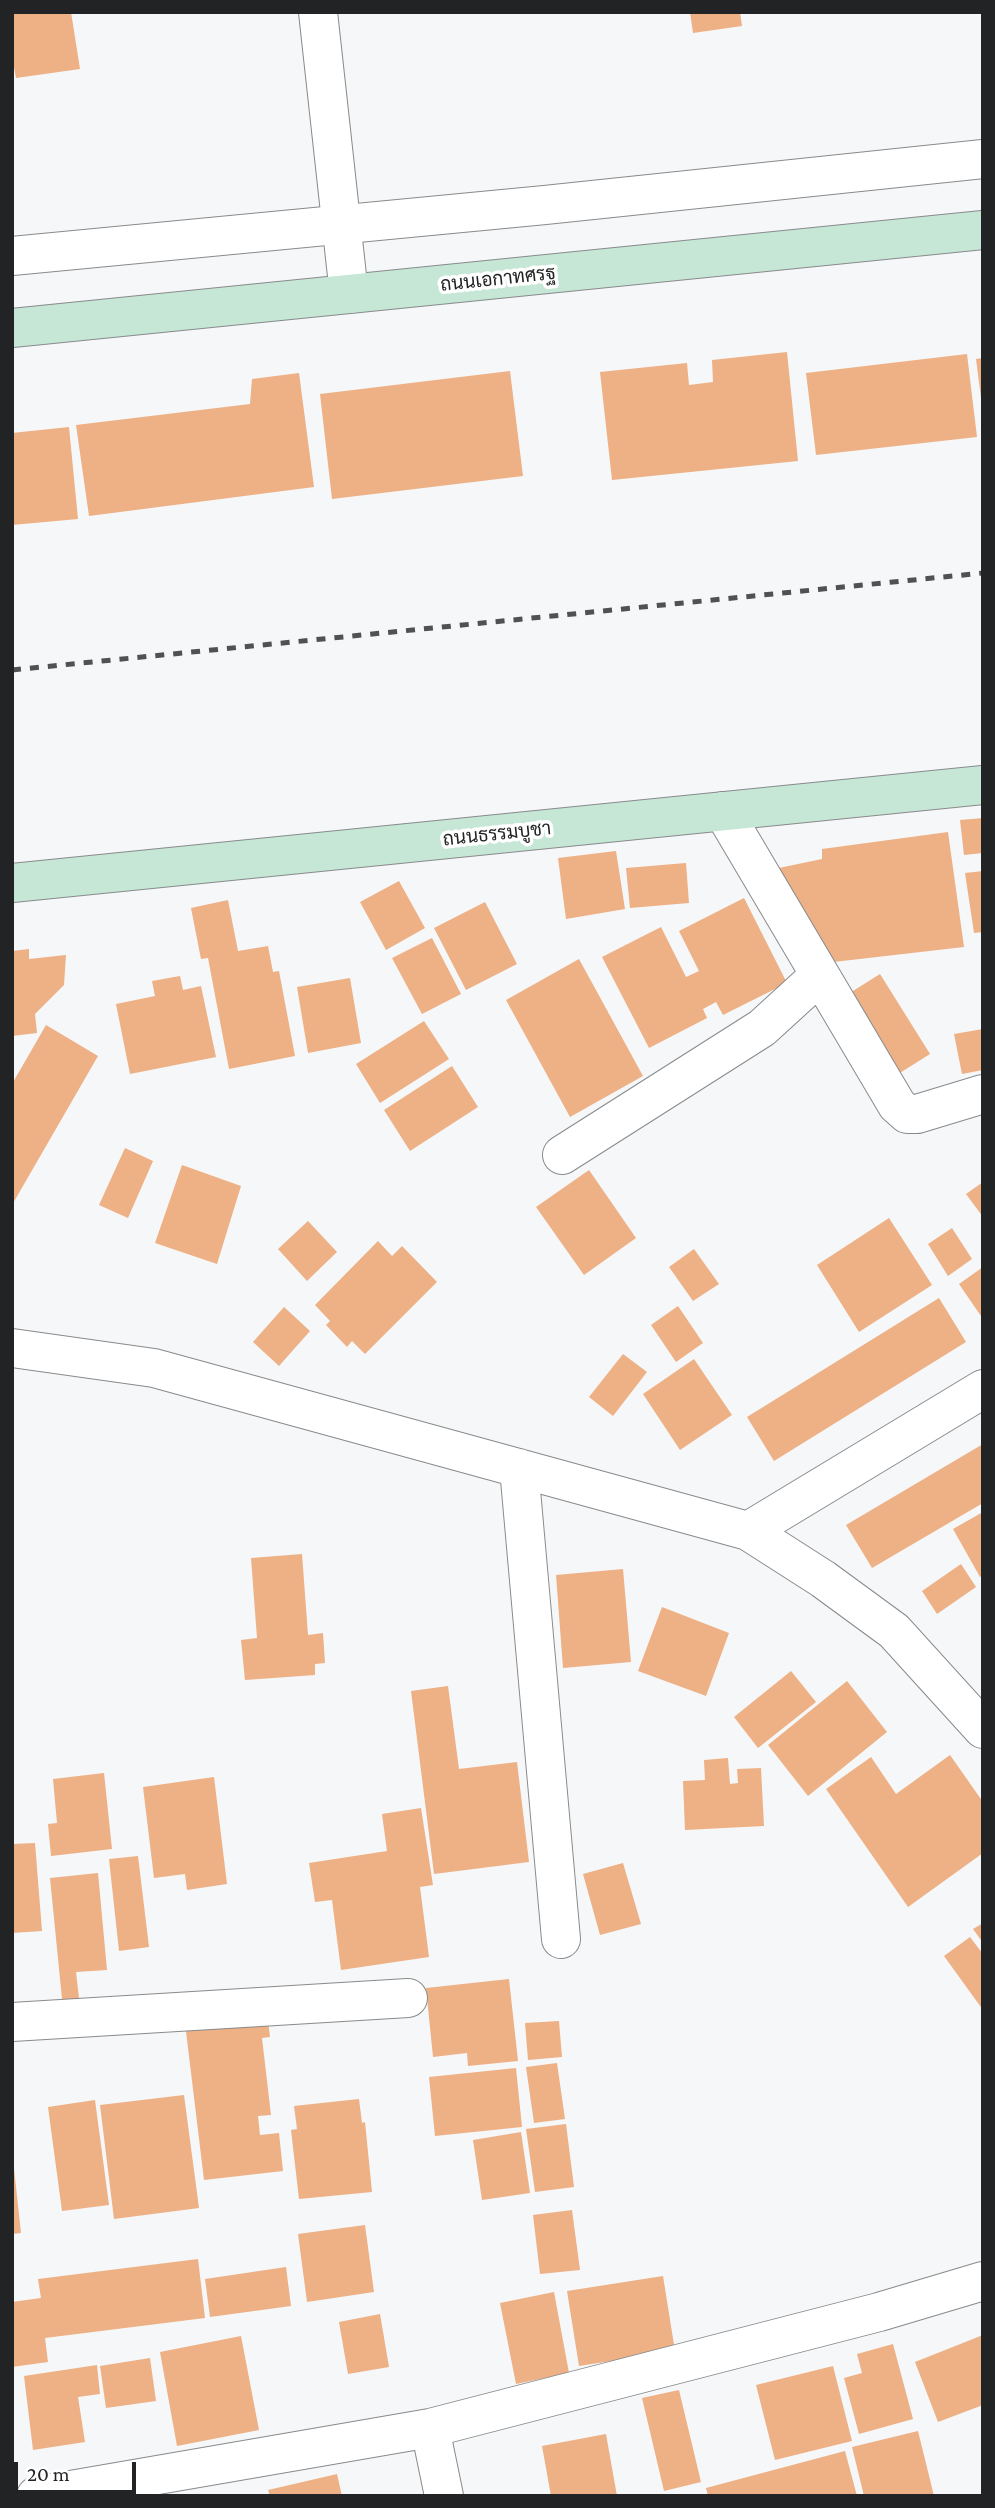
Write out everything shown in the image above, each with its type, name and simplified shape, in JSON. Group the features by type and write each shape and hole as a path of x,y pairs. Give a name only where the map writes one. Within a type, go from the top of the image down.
{"main road":[{"name":"ถนนเอกาทศรฐ","path":"12,328 983,230"},
{"name":"ถนนธรรมบูชา","path":"12,883 983,785"}],"street":[{"path":"318,12 349,294"},
{"path":"12,256 983,159"},
{"path":"723,811 897,1105 907,1114 917,1114 983,1094"},
{"path":"562,1155 762,1028 820,975"},
{"path":"12,1348 154,1368 748,1531 823,1579 894,1631 983,1729"},
{"path":"748,1531 983,1389"},
{"path":"519,1468 561,1939"},
{"path":"12,2022 408,1998"},
{"path":"36,2496 429,2428 866,2315 983,2281"},
{"path":"429,2428 444,2496"}],"building":[{"path":"12,12 71,12 80,69 16,78 12,56"},
{"path":"690,12 740,12 742,26 693,33"},
{"path":"787,352 798,461 612,480 600,372 687,363 689,385 713,382 712,360"},
{"path":"967,354 977,437 816,455 806,373"},
{"path":"983,358 983,398 981,398 976,359"},
{"path":"510,371 523,476 332,499 320,394"},
{"path":"299,373 314,487 89,516 76,425 250,404 252,379"},
{"path":"69,427 78,519 12,525 12,433"},
{"path":"983,818 983,853 964,855 960,820"},
{"path":"948,832 964,947 816,964 774,869 822,859 822,849"},
{"path":"616,851 625,909 566,919 558,858"},
{"path":"686,863 689,903 630,908 626,868"},
{"path":"983,871 983,932 974,933 965,873"},
{"path":"399,881 425,928 386,950 360,902"},
{"path":"744,898 787,983 723,1015 716,1002 703,1009 707,1018 649,1048 602,957 661,927 686,977 699,971 679,931"},
{"path":"228,900 238,951 268,946 273,972 279,971 295,1056 229,1069 208,958 201,959 191,908"},
{"path":"485,902 517,964 466,990 434,928"},
{"path":"432,938 461,994 422,1014 392,958"},
{"path":"29,949 29,959 66,955 64,985 35,1014 37,1033 12,1036 12,951"},
{"path":"579,959 643,1076 570,1117 506,1000"},
{"path":"880,974 930,1054 887,1081 837,1001"},
{"path":"180,976 183,990 201,986 216,1057 130,1074 116,1004 155,996 152,981"},
{"path":"350,978 361,1043 308,1053 297,987"},
{"path":"424,1021 449,1059 380,1103 356,1064"},
{"path":"46,1025 98,1056 12,1205 12,1084"},
{"path":"983,1029 983,1070 962,1074 954,1034"},
{"path":"452,1066 478,1107 410,1151 384,1110"},
{"path":"125,1148 153,1161 128,1218 99,1205"},
{"path":"182,1165 241,1186 217,1264 155,1243"},
{"path":"589,1170 636,1238 584,1275 536,1207"},
{"path":"983,1182 983,1217 966,1194"},
{"path":"889,1218 932,1285 859,1332 817,1265"},
{"path":"308,1221 337,1252 307,1281 278,1249"},
{"path":"952,1228 972,1259 948,1276 928,1244"},
{"path":"378,1241 392,1256 402,1246 437,1282 365,1354 352,1341 347,1347 326,1325 330,1321 315,1305"},
{"path":"694,1249 719,1284 693,1301 669,1267"},
{"path":"983,1267 983,1319 959,1284"},
{"path":"939,1298 966,1342 774,1461 747,1417"},
{"path":"678,1306 703,1343 676,1362 651,1325"},
{"path":"284,1307 310,1331 279,1366 253,1342"},
{"path":"623,1354 647,1372 613,1416 589,1397"},
{"path":"694,1359 732,1415 680,1450 643,1394"},
{"path":"983,1444 983,1503 872,1568 846,1525"},
{"path":"983,1512 983,1575 980,1577 953,1529"},
{"path":"302,1554 308,1635 323,1633 325,1663 315,1664 315,1675 245,1680 241,1640 257,1638 251,1558"},
{"path":"961,1564 976,1587 937,1614 922,1591"},
{"path":"623,1569 631,1662 563,1668 556,1575"},
{"path":"662,1607 729,1633 706,1696 638,1671"},
{"path":"791,1671 816,1702 758,1748 734,1717"},
{"path":"847,1681 887,1732 808,1796 768,1745"},
{"path":"448,1686 459,1769 517,1762 529,1862 434,1874 411,1691"},
{"path":"950,1755 983,1802 983,1853 908,1907 826,1789 871,1757 896,1794"},
{"path":"728,1758 730,1784 738,1783 737,1769 761,1768 764,1826 685,1830 683,1781 705,1780 704,1760"},
{"path":"104,1773 112,1849 51,1856 48,1824 57,1823 53,1779"},
{"path":"214,1777 227,1884 187,1890 185,1874 154,1878 143,1787"},
{"path":"421,1808 433,1885 420,1887 429,1957 341,1970 332,1900 315,1902 309,1863 387,1851 382,1814"},
{"path":"35,1843 42,1931 12,1933 12,1844"},
{"path":"138,1856 149,1947 119,1951 109,1859"},
{"path":"623,1863 641,1924 600,1935 583,1874"},
{"path":"98,1873 107,1970 76,1972 80,2007 63,2009 50,1878"},
{"path":"983,1923 983,1943 973,1929"},
{"path":"970,1937 983,1954 983,2010 944,1956"},
{"path":"509,1979 518,2061 468,2066 467,2053 433,2057 426,1988"},
{"path":"267,2013 270,2037 262,2038 271,2115 258,2116 260,2135 279,2133 283,2171 204,2180 185,2023"},
{"path":"559,2021 562,2057 528,2060 525,2023"},
{"path":"557,2063 565,2119 534,2123 526,2067"},
{"path":"516,2068 522,2127 435,2136 429,2077"},
{"path":"184,2095 199,2208 114,2219 100,2105"},
{"path":"359,2099 362,2123 365,2122 372,2192 299,2199 291,2130 297,2129 294,2106"},
{"path":"95,2100 109,2205 62,2211 48,2107"},
{"path":"566,2124 574,2187 535,2192 526,2129"},
{"path":"521,2132 530,2193 482,2200 473,2140"},
{"path":"12,2168 21,2233 12,2234"},
{"path":"572,2210 580,2270 540,2274 533,2215"},
{"path":"365,2225 374,2292 307,2302 298,2234"},
{"path":"198,2259 205,2318 45,2338 48,2362 12,2367 12,2302 41,2298 38,2279"},
{"path":"286,2267 291,2306 210,2317 205,2279"},
{"path":"663,2276 675,2351 579,2366 567,2291"},
{"path":"554,2292 569,2373 516,2384 500,2303"},
{"path":"380,2314 389,2367 348,2374 339,2322"},
{"path":"983,2335 983,2405 938,2422 915,2362"},
{"path":"241,2336 259,2430 177,2446 160,2352"},
{"path":"893,2344 913,2419 859,2434 844,2378 862,2373 857,2354"},
{"path":"150,2358 156,2401 106,2408 100,2366"},
{"path":"97,2365 100,2394 78,2397 85,2442 33,2450 24,2376"},
{"path":"833,2366 852,2441 775,2460 756,2385"},
{"path":"679,2390 701,2482 664,2491 642,2398"},
{"path":"918,2431 934,2496 864,2496 852,2447"},
{"path":"606,2434 617,2496 551,2496 542,2446"},
{"path":"845,2451 857,2496 708,2496 706,2488"},
{"path":"337,2474 342,2496 270,2496 268,2490"}],"railway":[{"path":"12,670 983,573"}]}
